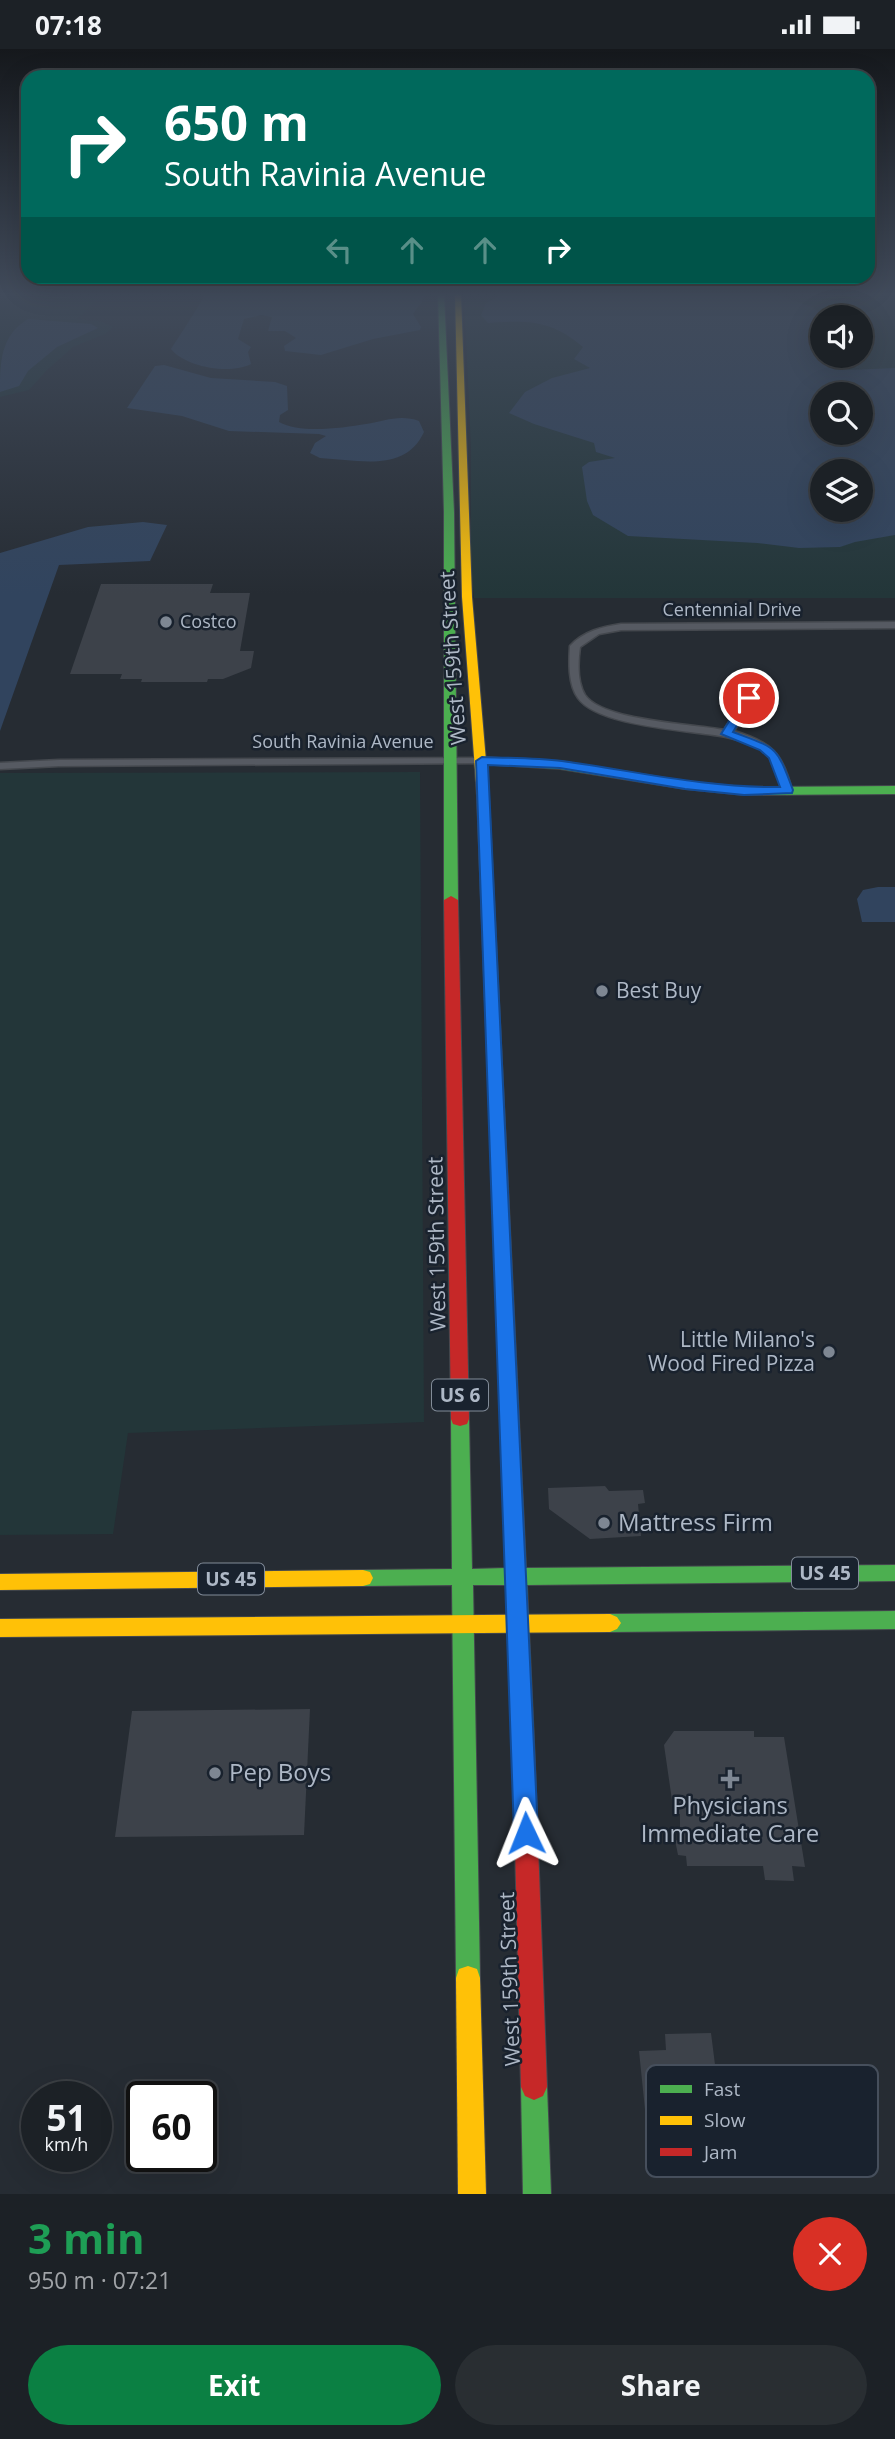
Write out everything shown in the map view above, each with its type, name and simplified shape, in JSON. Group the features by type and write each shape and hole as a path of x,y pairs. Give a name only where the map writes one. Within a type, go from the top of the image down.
{"main road":[{"name":"West 159th Street","path":"453,394 449,497 449,761 472,2194"},
{"name":"West 159th Street","path":"456,394 467,597 482,761 537,2194"},
{"name":"South Ravinia Avenue","path":"482,761 560,765 685,785 744,791 895,790"},
{"name":"US 45","path":"0,1582 895,1573"},
{"path":"0,1628 895,1620"}],"street":[{"name":"Centennial Drive","path":"727,734 640,720 596,708 584,700 579,692 574,654 576,646 583,638 595,632 621,627 895,625"},
{"path":"749,698 727,734 765,748 775,756 787,790"},
{"name":"South Ravinia Avenue","path":"0,766 59,763 482,761"}],"shaded area":[{"path":"469,394 810,394 810,445 873,445 873,394 895,394 895,598 474,598 471,567"},
{"path":"420,772 424,1422 128,1433 113,1534 0,1535 0,773"}],"water":[{"path":"136,394 287,394 288,410 280,415 279,422 288,426 333,428 405,418 419,421 424,432 416,445 393,459 350,461 320,458 310,453 315,443 326,436 319,434 229,431 182,416 127,408"},
{"path":"523,394 810,394 810,445 873,445 873,394 895,394 895,535 840,547 799,548 628,536 593,515 587,501 582,467 589,462 615,458 596,452 594,443 509,413"},
{"path":"143,522 167,525 150,561 59,565 0,731 0,553 88,527"},
{"path":"895,887 895,922 862,922 857,899 863,890"}],"building":[{"name":"Costco","path":"101,584 213,584 210,593 250,593 240,651 254,651 251,668 223,679 208,679 207,682 141,682 142,679 120,679 122,674 70,674"},
{"name":"Mattress Firm","path":"605,1486 609,1491 643,1490 645,1503 638,1504 641,1536 590,1539 549,1509 548,1488"},
{"name":"Pep Boys","path":"310,1709 304,1835 115,1837 132,1711"},
{"name":"Physicians Immediate Care","path":"674,1731 754,1731 754,1737 784,1737 805,1867 792,1866 794,1881 765,1880 763,1866 687,1866 686,1856 678,1855 675,1840 680,1841 680,1814 674,1814 664,1745"},
{"path":"711,2033 715,2065 646,2065 646,2119 639,2051 666,2050 665,2034"}],"traffic: fast":[{"path":"445,394 449,512 451,900"},
{"path":"482,761 560,765 685,785 744,791 895,790"},
{"path":"500,1186 524,1764"},
{"path":"460,1419 468,1978"},
{"path":"363,1578 895,1573"},
{"path":"610,1623 895,1620"},
{"path":"534,2087 537,2194"}],"traffic: slow":[{"path":"461,394 467,597 483,796"},
{"path":"0,1582 363,1578"},
{"path":"0,1628 610,1623"},
{"path":"468,1978 472,2194"}],"traffic: jam":[{"path":"483,796 500,1186"},
{"path":"451,900 460,1419"},
{"path":"524,1764 534,2087"}],"place":[{"name":"Costco","path":"166,622"},
{"name":"Best Buy","path":"602,991"},
{"name":"Little Milano's Wood Fired Pizza","path":"829,1352"},
{"name":"Mattress Firm","path":"604,1523"},
{"name":"Pep Boys","path":"215,1773"},
{"name":"Physicians Immediate Care","path":"730,1779"}],"route":[{"path":"526,1833 482,761 560,765 685,785 744,791 787,790 775,756 765,748 727,734 749,698"}]}
